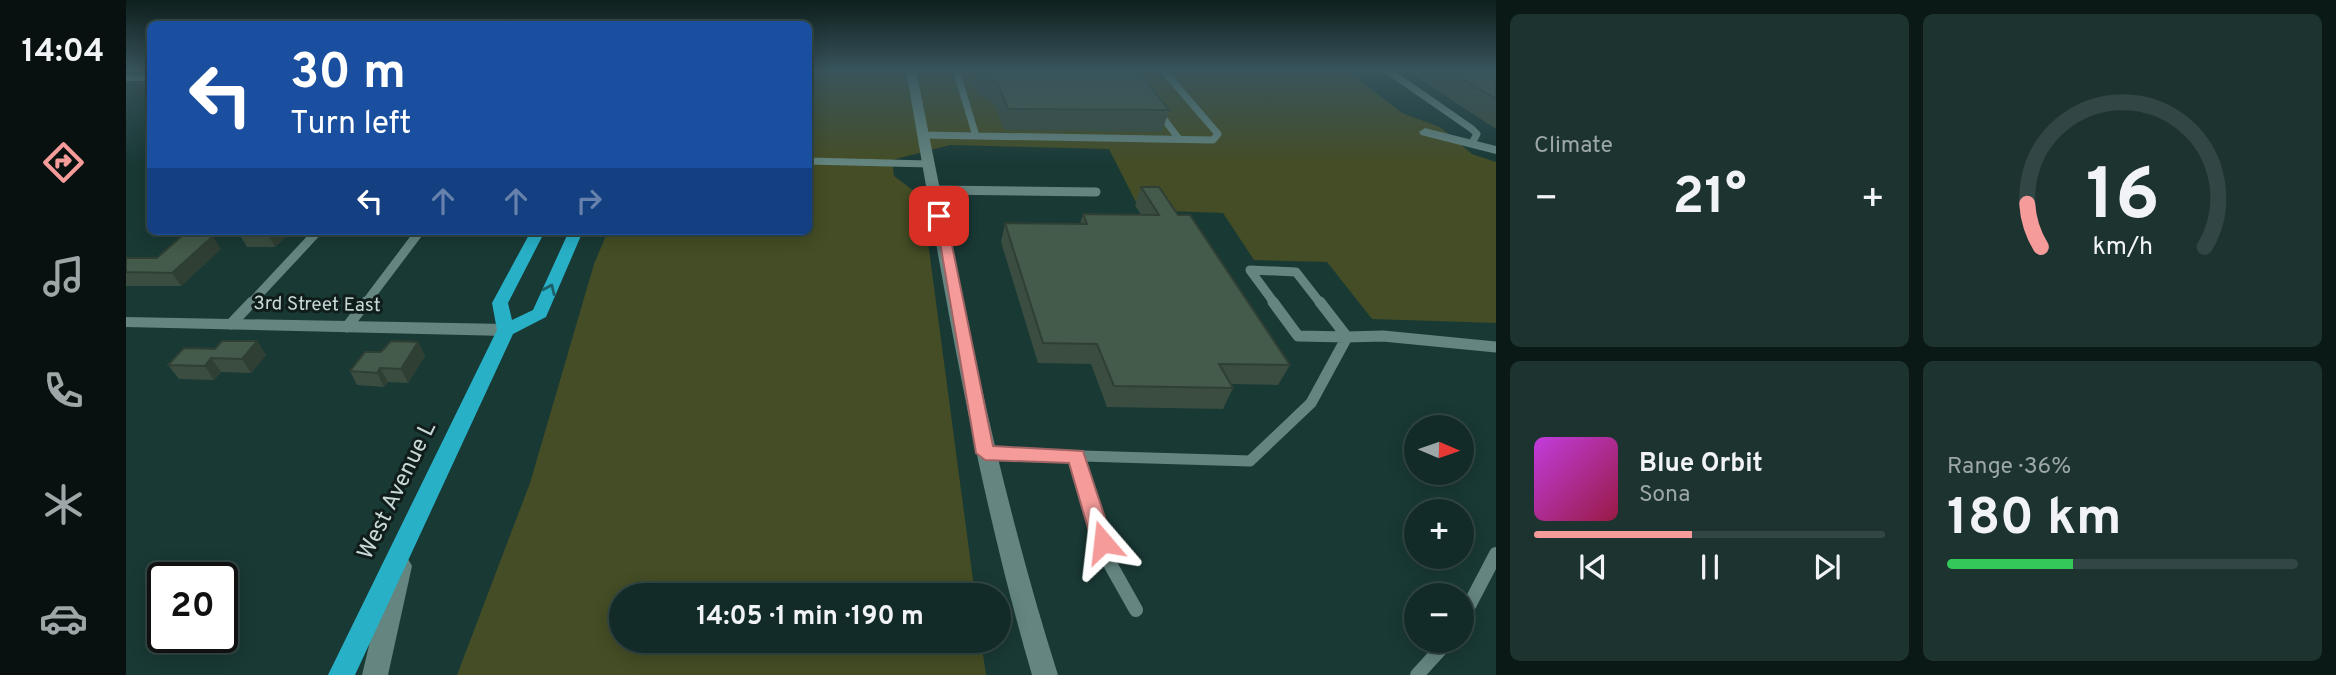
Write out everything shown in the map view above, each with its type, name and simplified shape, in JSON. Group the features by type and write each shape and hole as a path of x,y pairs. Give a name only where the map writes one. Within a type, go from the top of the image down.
{"main road":[{"name":"West Avenue L","path":"341,675 506,330 500,303 536,235"},
{"path":"506,330 540,313 574,235"}],"street":[{"path":"917,102 985,453 1021,602 1045,675"},
{"path":"1425,132 1496,150"},
{"name":"3rd Street East","path":"126,322 506,330"},
{"path":"375,675 406,539"}],"lane":[{"path":"966,102 976,136"},
{"path":"1151,102 1179,139"},
{"path":"924,135 1213,140 1218,134 1190,102"},
{"path":"1433,102 1477,134 1472,143"},
{"path":"812,161 929,164"},
{"path":"934,190 1096,192"},
{"path":"232,324 314,235"},
{"path":"347,327 417,235"},
{"path":"1347,337 1296,272 1250,270 1298,336 1347,337 1383,336 1496,347"},
{"path":"985,453 1250,461 1311,403 1347,337"},
{"path":"1077,456 1109,562 1136,610"},
{"path":"1474,596 1496,554"},
{"path":"1417,675 1437,653"}],"green space":[{"path":"812,102 1387,102 1402,113 1440,127 1472,154 1496,162 1496,323 1372,319 1327,262 1254,260 1223,213 1140,210 1109,149 950,145 892,160 894,176 922,197 973,583 609,583 609,653 983,653 986,675 457,675 530,483 594,264 606,235 812,235"}],"building":[{"path":"1005,102 1162,102 1169,110 1008,109"},
{"path":"1141,187 1159,187 1178,215 1190,215 1290,365 1219,364 1233,388 1114,386 1097,344 1043,343 1005,223 1087,224 1083,214 1159,215"},
{"path":"183,235 213,236 172,273 126,272 126,258 157,258"},
{"path":"222,341 257,341 242,359 211,358 205,366 168,365 184,348 215,349"},
{"path":"391,341 418,342 401,369 380,368 377,373 350,371 365,352 381,352"}],"route":[{"path":"939,216 985,453 1077,456 1103,542"}]}
